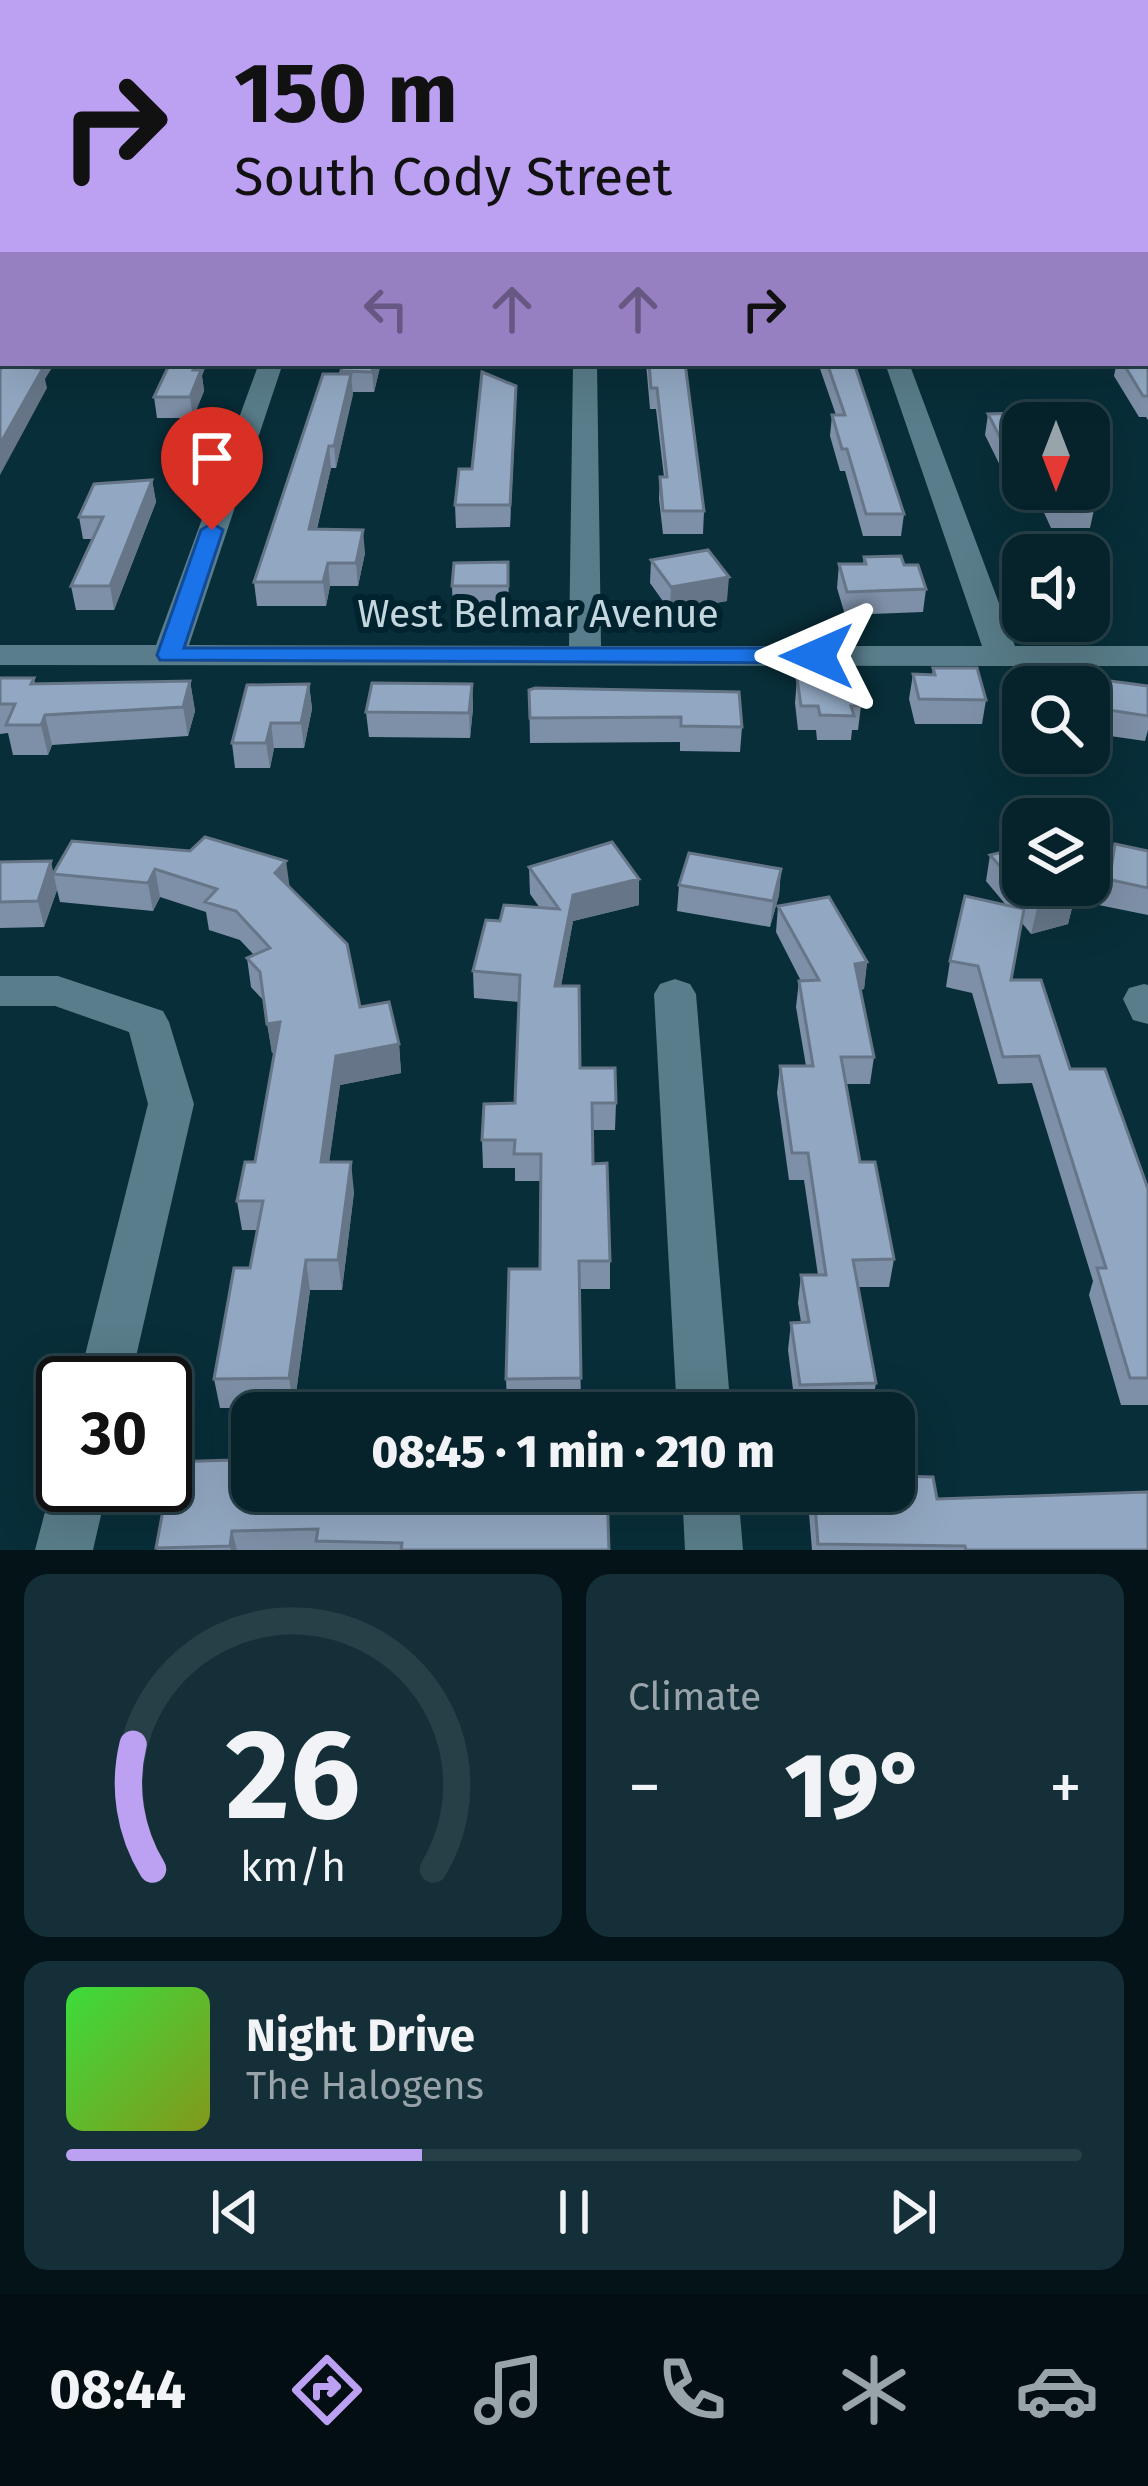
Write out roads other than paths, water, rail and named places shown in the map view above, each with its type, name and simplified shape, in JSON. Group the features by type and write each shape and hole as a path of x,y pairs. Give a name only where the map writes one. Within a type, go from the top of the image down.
{"street":[{"path":"169,655 270,366"},
{"path":"585,366 585,656"},
{"path":"898,366 1002,656"},
{"name":"West Belmar Avenue","path":"0,656 1148,656"},
{"path":"0,991 58,991 148,1022 171,1104 110,1356"},
{"path":"675,994 703,1392"},
{"path":"64,1550 73,1512"},
{"path":"711,1512 714,1550"}]}
